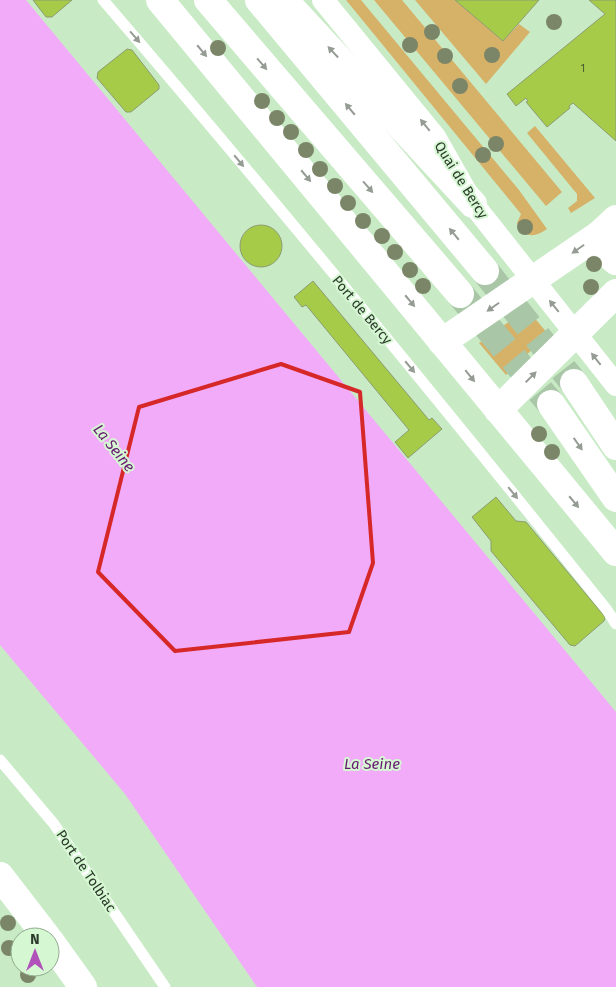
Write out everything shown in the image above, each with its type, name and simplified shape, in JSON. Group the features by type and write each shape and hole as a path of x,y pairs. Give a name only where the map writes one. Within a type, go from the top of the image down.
{"main road":[{"path":"160,0 616,552"},
{"path":"208,0 460,294"},
{"path":"259,0 485,271"},
{"path":"284,0 472,204"},
{"path":"442,342 608,226"},
{"path":"608,226 609,255 616,261"},
{"path":"498,410 616,293"},
{"path":"574,383 616,446"},
{"path":"551,404 614,497"},
{"path":"0,877 39,927"},
{"path":"60,956 83,987"}],"street":[{"name":"Quai de Bercy","path":"323,0 435,137 472,204 616,385"}],"lane":[{"name":"Port de Bercy","path":"103,0 460,427 601,602 616,624"},
{"name":"Port de Tolbiac","path":"0,760 54,824 165,987"}],"highlighted area":[{"path":"281,364 360,392 373,563 349,632 175,651 98,572 139,407"}],"shaded area":[{"path":"346,0 361,0 519,190 547,229 534,235 523,232 517,223 521,214"},
{"path":"374,0 402,0 562,192 546,206"},
{"path":"415,0 455,0 503,41 519,24 530,32 486,84"},
{"path":"535,126 595,198 571,213 568,208 577,201 577,194 527,133"},
{"path":"527,309 548,334 506,375 479,343"}],"water":[{"name":"La Seine","path":"0,0 26,0 616,712 616,987 257,987 125,794 0,645"}],"building":[{"path":"33,0 72,0 52,17 46,17"},
{"path":"455,0 539,0 503,41"},
{"path":"589,0 616,0 616,141 573,103 569,106 570,108 547,127 526,102 528,101 526,98 516,106 507,94 605,14"},
{"path":"127,49 132,50 159,85 159,89 131,112 126,112 97,78 98,72"},
{"path":"261,225 269,227 278,235 282,246 280,254 272,263 261,267 253,265 244,257 240,246 242,238 250,229"},
{"path":"313,281 429,420 432,418 442,429 408,458 395,442 409,430 306,305 302,307 294,297"},
{"path":"496,497 516,521 526,522 605,617 604,621 575,646 570,645 491,551 491,541 472,517"}],"tunnel":[{"path":"485,271 574,383"},
{"path":"460,294 551,404"}]}
